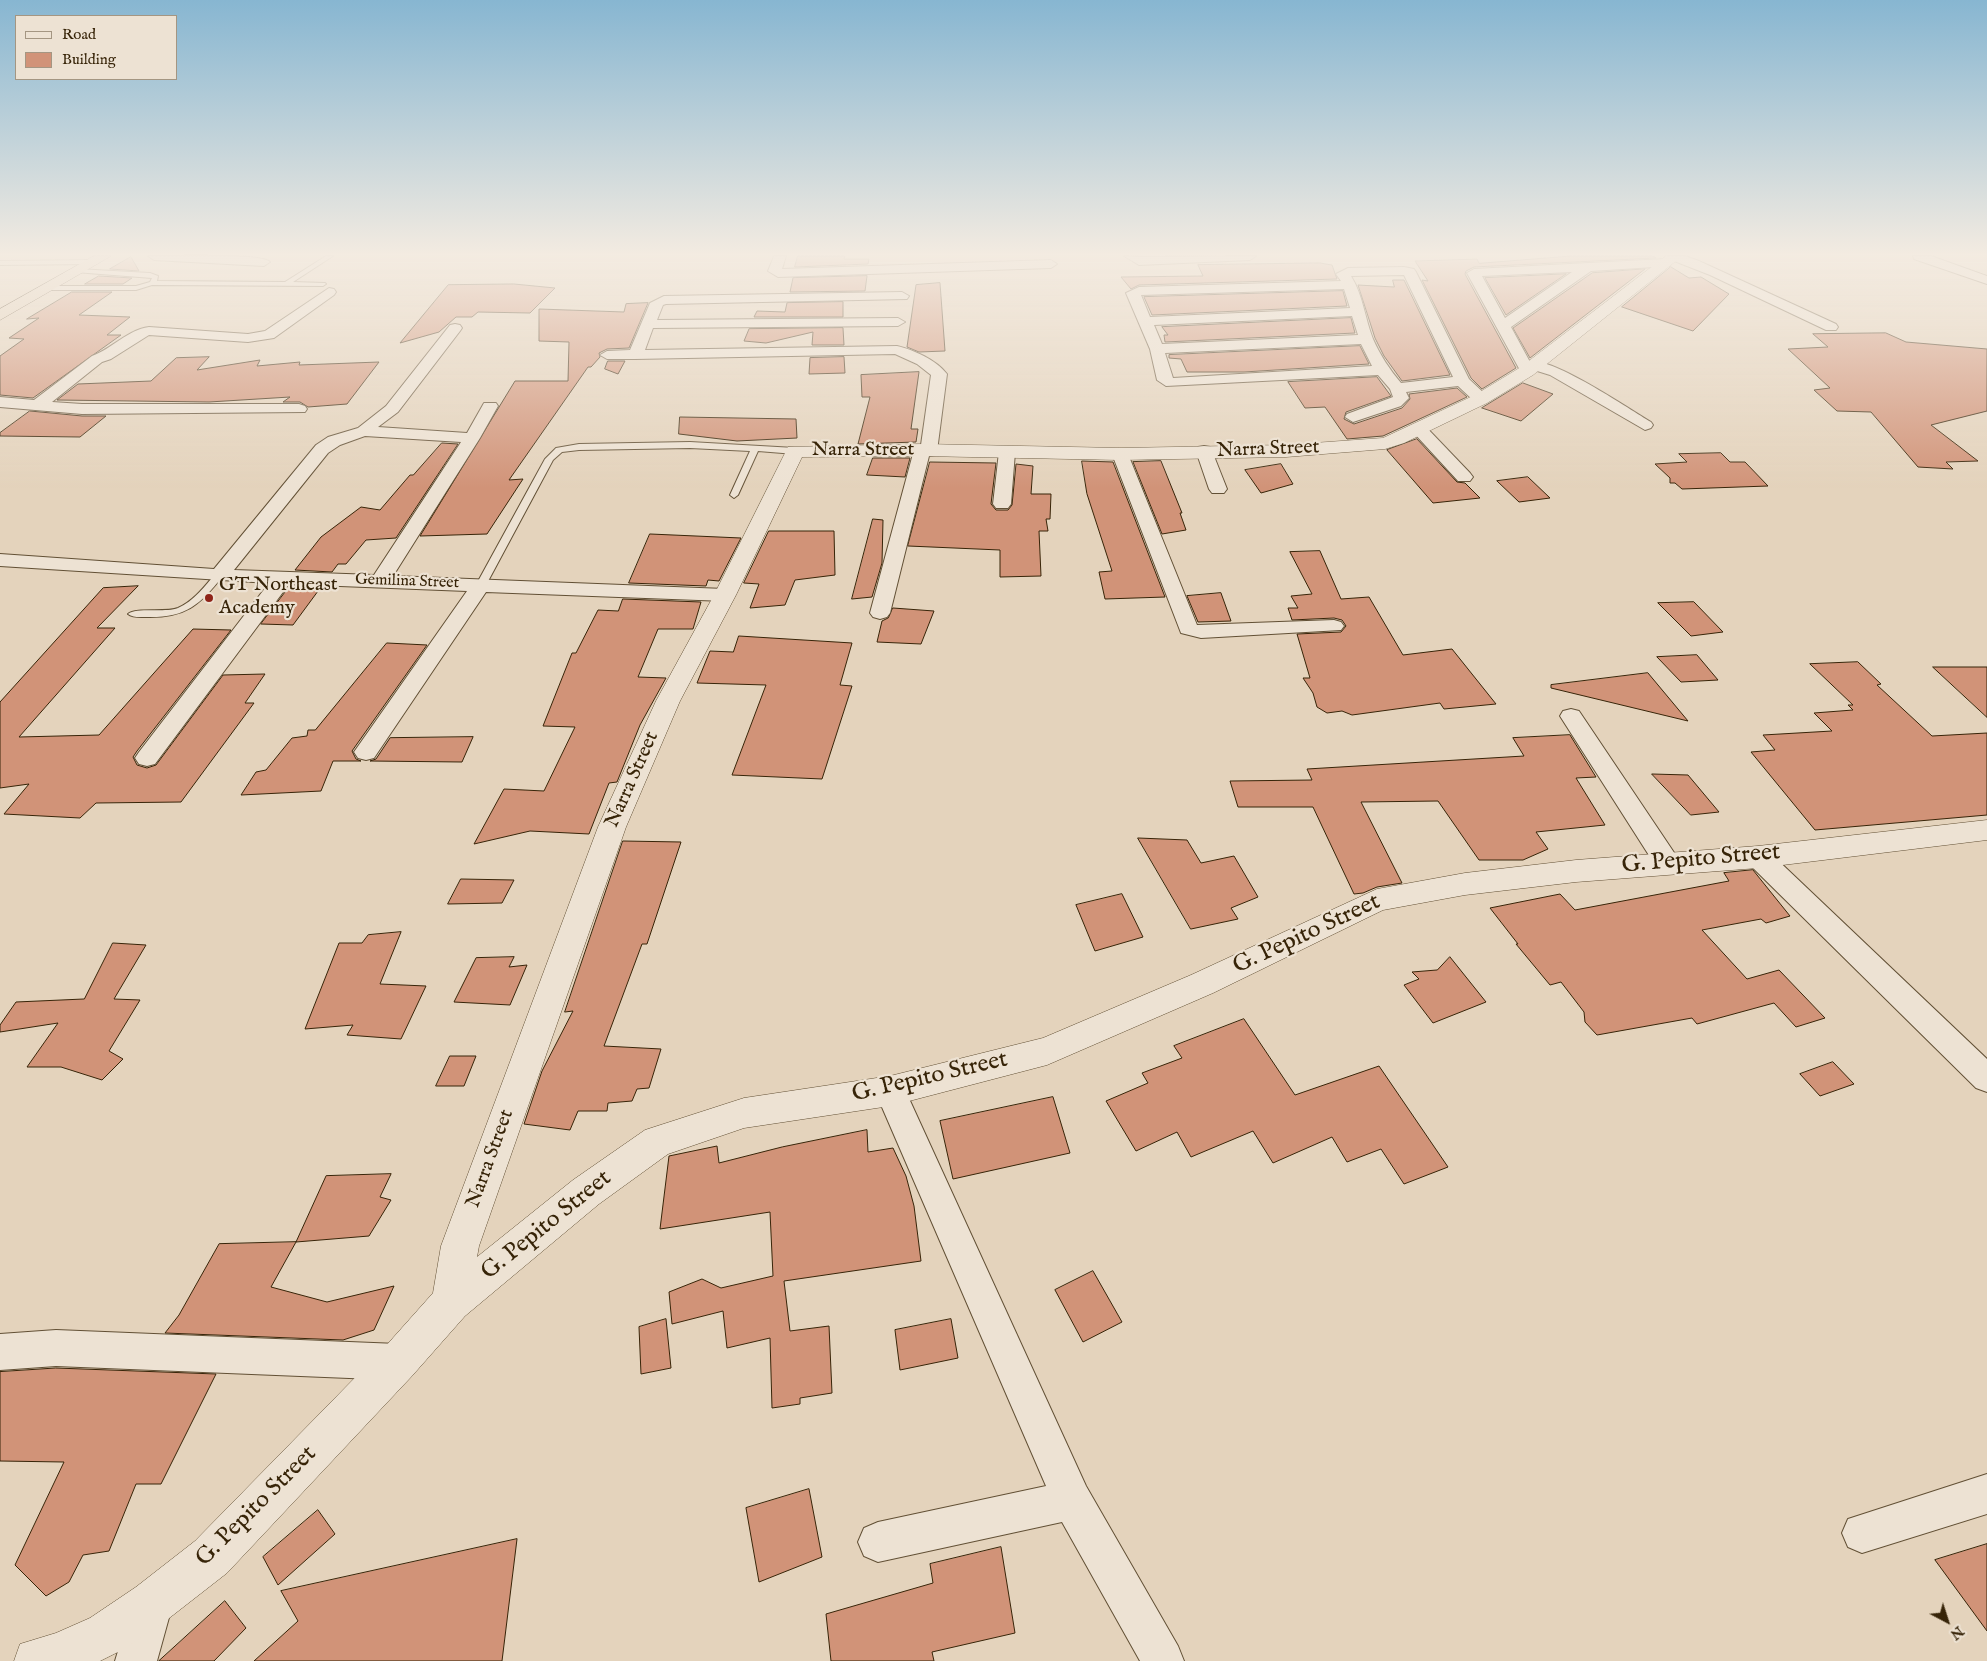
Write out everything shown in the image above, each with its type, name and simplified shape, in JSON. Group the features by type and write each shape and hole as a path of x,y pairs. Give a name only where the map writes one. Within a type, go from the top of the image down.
{"street":[{"path":"39,404 97,359 106,356 141,334"},
{"path":"178,334 260,337 271,334"},
{"path":"364,432 376,420 392,409 451,334"},
{"path":"635,355 645,334"},
{"path":"896,350 897,334"},
{"path":"1150,334 1157,349 1165,380 1171,383 1382,370"},
{"path":"1353,417 1395,403 1402,398 1398,388 1382,370 1364,334"},
{"path":"1439,334 1462,381 1481,399"},
{"path":"1507,334 1531,368 1554,372 1645,425"},
{"name":"Narra Street","path":"451,1302 464,1237 612,827 668,701 725,595 795,451 926,450 1120,454 1286,452 1385,443 1420,429 1481,399 1531,368 1575,334"},
{"path":"1157,349 1366,339"},
{"path":"608,355 896,350 922,361 939,374 926,450 880,613"},
{"path":"1398,388 1462,381"},
{"path":"0,402 82,408 299,409"},
{"path":"380,581 472,438 490,406"},
{"path":"1420,429 1464,477"},
{"path":"219,575 322,449 334,441 364,432 472,438"},
{"path":"1002,504 1007,452"},
{"path":"1204,452 1218,490"},
{"path":"1120,454 1188,629 1201,632 1334,626"},
{"name":"Gemilina Street","path":"0,560 219,575 725,595"},
{"path":"147,758 283,578"},
{"path":"366,752 481,585"},
{"path":"1571,716 1668,864"},
{"name":"G. Pepito Street","path":"37,1661 58,1656 106,1634 152,1603 211,1557 398,1362 451,1302 586,1192 657,1141 744,1113 890,1091 1047,1051 1202,984 1377,900 1465,884 1576,870 1758,857 1987,830"},
{"path":"1758,857 1987,1079"},
{"path":"890,1091 1072,1500 1163,1661"},
{"path":"0,1352 56,1348 318,1357 398,1362"},
{"path":"1862,1532 1987,1494"},
{"path":"878,1542 1072,1500"},
{"path":"136,1661 152,1603"}],"lane":[{"path":"481,585 549,459 559,450 579,447 690,445 795,451"},
{"path":"734,495 755,449"},
{"path":"133,614 163,615 188,608 198,600 219,575"}],"building":[{"path":"16,334 121,335 33,398 0,395 0,356 24,339 9,338"},
{"path":"408,334 434,334 400,343"},
{"path":"539,334 635,334 629,348 607,349 599,353 600,357 591,367 588,367 509,480 523,479 487,534 420,536 515,381 568,381 569,342 539,341"},
{"path":"747,334 807,334 766,343 744,341"},
{"path":"813,334 843,334 844,345 812,345"},
{"path":"909,334 944,334 945,351 919,352 907,347"},
{"path":"1167,334 1344,334 1165,342 1164,335 1168,335"},
{"path":"1374,334 1430,334 1450,375 1402,381 1384,356"},
{"path":"1449,334 1497,334 1516,368 1482,389 1471,378"},
{"path":"1516,334 1562,334 1530,358"},
{"path":"1813,334 1887,334 1906,342 1987,349 1987,411 1931,425 1978,461 1946,462 1953,469 1918,467 1871,412 1837,411 1814,390 1830,388 1788,349 1828,347"},
{"path":"1360,346 1369,364 1244,372 1187,372 1181,359 1169,358 1169,355"},
{"path":"209,357 197,370 260,360 257,366 300,362 299,365 379,362 347,404 308,407 300,402 283,402 290,397 209,402 57,400 78,384 151,381 176,358"},
{"path":"844,357 845,373 809,374 810,358"},
{"path":"608,361 625,361 618,374 605,369"},
{"path":"919,372 911,429 918,429 916,442 858,444 870,397 862,397 861,375"},
{"path":"1377,377 1391,396 1346,412 1344,419 1354,424 1402,408 1410,399 1409,394 1457,388 1467,397 1383,436 1347,439 1325,407 1305,408 1288,382"},
{"path":"1523,383 1553,394 1521,421 1482,408"},
{"path":"30,411 82,416 106,416 80,437 0,436 0,433"},
{"path":"680,417 796,419 797,438 737,441 679,434"},
{"path":"1417,439 1457,482 1465,483 1480,498 1433,503 1387,450"},
{"path":"442,443 458,444 396,538 366,540 346,564 338,564 332,572 295,570 321,537 361,507 380,510 410,475 413,475"},
{"path":"1721,453 1730,462 1745,462 1768,486 1682,489 1675,483 1670,483 1670,478 1655,464 1687,462 1679,454"},
{"path":"873,458 910,458 905,477 867,475"},
{"path":"1082,461 1113,462 1165,597 1105,599 1099,572 1112,571 1087,494"},
{"path":"1161,461 1182,513 1180,513 1186,530 1162,534 1133,462"},
{"path":"930,462 996,463 991,504 996,510 1008,510 1012,505 1016,464 1033,466 1031,494 1051,494 1050,519 1046,519 1048,531 1039,531 1041,576 1000,577 1000,550 908,546"},
{"path":"1281,464 1293,484 1261,493 1245,470"},
{"path":"1528,477 1550,498 1519,502 1497,481"},
{"path":"873,519 883,520 882,563 872,597 852,599"},
{"path":"769,531 834,531 835,575 795,580 785,605 750,608 759,584 744,583"},
{"path":"650,534 741,538 719,581 708,580 706,586 629,583"},
{"path":"1320,551 1341,599 1369,597 1403,655 1452,649 1496,704 1444,709 1440,703 1352,715 1342,711 1327,713 1317,707 1313,693 1303,678 1310,678 1297,634 1341,632 1346,626 1342,620 1334,618 1292,620 1288,608 1298,608 1291,596 1312,594 1290,552"},
{"path":"138,586 97,628 115,628 19,737 99,735 193,629 231,630 137,751 133,757 137,765 147,768 156,765 223,675 265,674 245,703 254,703 181,802 96,803 80,818 4,814 29,784 0,788 0,702 103,588"},
{"path":"290,586 321,587 293,625 261,624"},
{"path":"1221,593 1231,621 1198,622 1187,596"},
{"path":"623,599 701,602 693,629 658,629 638,677 666,678 640,725 617,782 609,783 589,834 530,831 474,844 504,789 544,791 575,727 543,726 572,653 576,653 598,610 618,611"},
{"path":"1694,602 1723,632 1691,636 1658,603"},
{"path":"893,608 934,611 921,644 877,642 882,621 888,618"},
{"path":"739,636 852,643 840,685 852,686 822,779 732,775 766,685 697,683 710,651 733,652"},
{"path":"387,643 427,645 352,751 356,759 361,761 333,761 321,791 241,795 256,772 266,770 292,738 307,736 308,730 315,730"},
{"path":"1697,655 1718,680 1681,682 1657,657"},
{"path":"1858,662 1881,684 1877,685 1932,736 1987,733 1987,815 1815,830 1751,752 1775,750 1763,735 1832,731 1814,713 1853,710 1848,705 1853,705 1810,664"},
{"path":"1933,667 1987,667 1987,717"},
{"path":"1648,673 1688,721 1551,688 1551,685"},
{"path":"1570,735 1596,777 1576,778 1605,825 1536,832 1548,849 1523,860 1479,860 1438,801 1361,802 1402,883 1377,887 1363,893 1354,894 1313,807 1238,807 1230,781 1312,780 1307,769 1524,756 1513,738"},
{"path":"473,737 462,762 370,761 376,759 390,738"},
{"path":"1652,774 1688,775 1719,812 1691,815"},
{"path":"1138,838 1187,840 1201,863 1234,856 1258,897 1231,908 1238,919 1191,929"},
{"path":"623,841 681,842 647,944 642,944 604,1046 661,1049 649,1088 637,1089 632,1101 608,1103 607,1111 578,1111 570,1130 524,1124 542,1071 573,1011 565,1012"},
{"path":"1753,870 1790,916 1766,923 1761,919 1702,930 1747,979 1779,970 1825,1018 1796,1027 1774,1003 1697,1024 1692,1018 1597,1035 1585,1022 1584,1012 1561,982 1550,985 1516,944 1518,944 1490,908 1560,894 1575,910 1729,881 1724,873"},
{"path":"461,879 514,880 502,903 448,904"},
{"path":"1122,894 1143,937 1095,951 1076,905"},
{"path":"401,932 380,984 426,986 401,1039 347,1035 353,1025 305,1029 339,943 362,943 368,935"},
{"path":"113,943 146,945 114,999 140,1000 109,1051 123,1059 102,1080 61,1067 27,1067 58,1023 0,1032 0,1025 16,1002 84,999"},
{"path":"514,957 509,967 527,965 510,1005 454,1002 476,958"},
{"path":"1450,957 1486,1002 1433,1023 1404,985 1419,979 1412,972 1437,970"},
{"path":"1244,1019 1295,1095 1379,1066 1448,1167 1404,1184 1381,1149 1347,1162 1332,1137 1273,1163 1253,1131 1191,1157 1177,1132 1136,1151 1106,1101 1148,1083 1142,1073 1182,1058 1174,1046"},
{"path":"450,1056 476,1056 464,1086 436,1086"},
{"path":"1833,1062 1854,1084 1820,1096 1800,1074"},
{"path":"1053,1097 1070,1153 953,1179 940,1121"},
{"path":"867,1130 868,1152 893,1148 906,1176 914,1206 921,1261 784,1281 790,1331 829,1326 832,1393 800,1398 800,1404 772,1408 770,1338 727,1348 723,1311 672,1324 669,1292 702,1279 721,1288 773,1276 770,1212 660,1229 669,1156 717,1146 719,1163 782,1147"},
{"path":"391,1174 380,1197 391,1200 369,1236 296,1242 326,1176"},
{"path":"296,1242 271,1287 327,1302 394,1286 374,1330 343,1340 165,1333 179,1315 219,1244"},
{"path":"1093,1271 1122,1322 1083,1342 1055,1290"},
{"path":"666,1319 671,1368 641,1374 639,1327"},
{"path":"951,1319 958,1358 900,1370 895,1330"},
{"path":"56,1368 216,1374 161,1484 136,1484 109,1551 83,1555 69,1582 46,1596 15,1565 64,1462 0,1461 0,1372"},
{"path":"809,1489 822,1557 759,1582 746,1508"},
{"path":"318,1510 335,1534 278,1585 263,1557"},
{"path":"517,1539 502,1661 254,1661 298,1621 281,1591"},
{"path":"1987,1544 1987,1631 1935,1560"},
{"path":"1001,1547 1015,1633 932,1652 934,1661 831,1661 826,1614 933,1583 930,1564"},
{"path":"225,1601 246,1628 214,1661 159,1661"}],"place":[{"name":"GT Northeast Academy","path":"209,598"}]}
